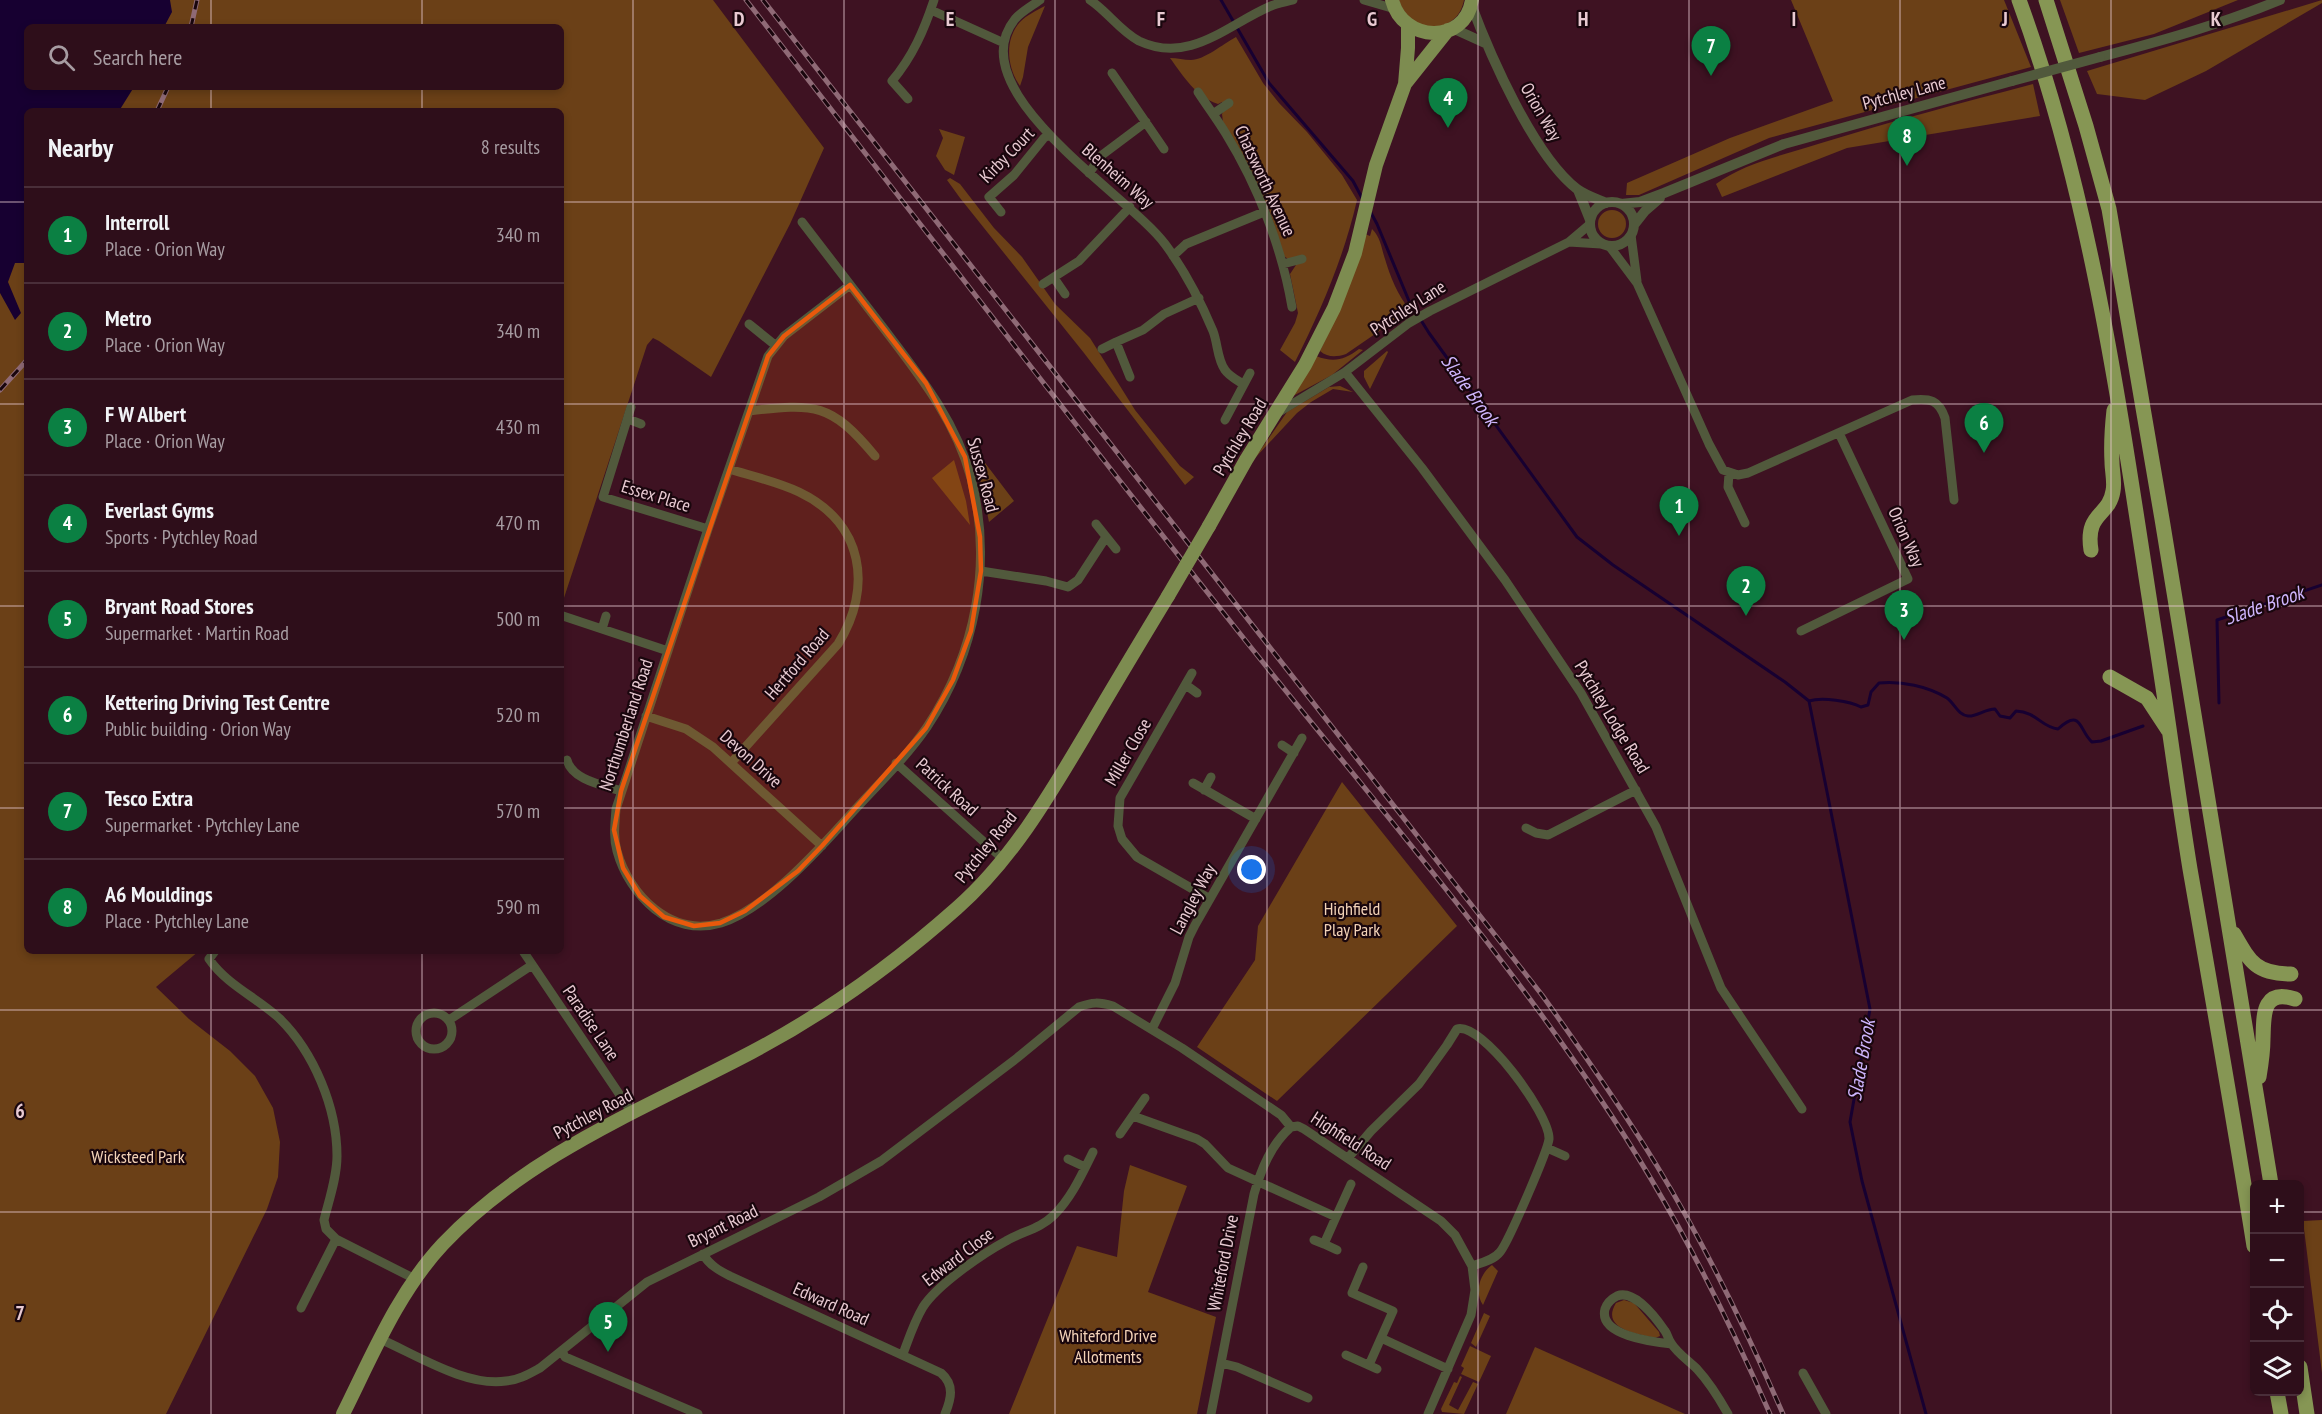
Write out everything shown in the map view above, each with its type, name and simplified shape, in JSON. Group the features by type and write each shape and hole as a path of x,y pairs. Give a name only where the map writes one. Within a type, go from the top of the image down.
{"highway":[{"path":"2019,0 2041,59 2083,214 2116,393 2190,868 2252,1234"},
{"path":"2046,0 2086,126 2109,209 2270,1180"},
{"path":"2091,550 2089,538 2092,524 2109,502 2113,491 2111,432 2116,393"},
{"path":"2110,677 2147,698 2171,735"},
{"path":"2228,923 2249,960 2264,971 2291,974"},
{"path":"2257,1097 2263,1039 2262,1017 2265,1006 2275,998 2285,996 2295,999"},
{"path":"2304,1394 2307,1414"},
{"path":"2278,1396 2281,1414"}],"main road":[{"name":"Pytchley Road","path":"343,1414 380,1339 415,1280 444,1243 501,1193 561,1150 762,1046 813,1017 853,990 958,907 1003,859 1067,766 1305,365 1334,308 1355,253 1389,122 1405,84 1450,29 1461,22 1472,2"},
{"path":"1394,4 1408,25 1427,33 1450,29"},
{"name":"Pytchley Road","path":"1405,84 1408,25"}],"street":[{"path":"908,99 889,83 911,56 933,5 1004,43 1014,21 1040,0"},
{"path":"1090,0 1101,4 1126,33 1140,41 1166,48 1187,47 1204,42 1272,5 1293,0"},
{"path":"1364,0 1394,4"},
{"name":"Pytchley Lane","path":"1621,204 1640,202 1784,144 2158,42 2251,12 2280,0"},
{"name":"Orion Way","path":"1472,2 1485,43 1522,114 1553,166 1578,190 1606,203"},
{"path":"1450,29 1485,43"},
{"name":"Blenheim Way","path":"1004,43 1002,57 1008,78 1049,135 1089,173 1148,223 1173,256 1199,298 1214,335 1221,363 1231,376 1243,384"},
{"path":"1112,73 1164,149"},
{"name":"Chatsworth Avenue","path":"1198,92 1244,167 1264,212 1283,264 1292,307"},
{"name":"Chatsworth Avenue","path":"1213,114 1229,103"},
{"path":"1089,173 1102,155 1146,122"},
{"name":"Kirby Court","path":"1001,212 985,201 1014,175 1049,135"},
{"name":"Orion Way","path":"1578,190 1590,222"},
{"name":"Pytchley Lane","path":"1633,230 1645,211 1664,193"},
{"path":"1637,283 1632,214 1621,204 1606,203 1593,212 1590,222 1591,233 1606,245 1637,283 1719,466 1730,474 1748,473 1912,400 1923,399 1932,401 1941,407 1945,418 1954,500"},
{"path":"1043,284 1079,261 1130,207"},
{"path":"1173,256 1186,244 1264,212"},
{"name":"Sussex Road","path":"802,222 926,384 956,434 971,477 978,508 981,571 971,631 952,680 926,728 896,763"},
{"name":"Pytchley Lane","path":"1273,416 1345,372 1430,310 1569,242 1590,222"},
{"path":"1606,245 1626,241 1633,230"},
{"name":"Pytchley Lane","path":"1569,242 1606,245"},
{"name":"Chatsworth Avenue","path":"1283,264 1302,259"},
{"path":"1054,278 1065,294"},
{"name":"Northumberland Road","path":"850,285 798,324 775,345 763,368 621,791 614,830 623,868 640,896 664,917 680,923 707,926 733,918 779,887 798,871 896,763"},
{"path":"1101,349 1143,330 1164,314 1199,298"},
{"path":"749,324 775,345"},
{"path":"1116,342 1130,377"},
{"name":"Pytchley Lodge Road","path":"1345,372 1422,468 1505,580 1581,693 1656,827 1721,988 1802,1109"},
{"path":"1225,420 1250,373"},
{"path":"748,411 783,406 802,406 818,410 846,424 875,456"},
{"name":"Essex Place","path":"631,407 603,497 708,529"},
{"path":"628,419 641,424"},
{"name":"Orion Way","path":"1801,631 1908,579 1839,433"},
{"name":"Hertford Road","path":"729,469 799,492 828,512 850,541 857,556 859,574 856,607 849,626 838,644 731,763"},
{"path":"1730,474 1727,481 1728,487 1745,523"},
{"path":"1096,524 1116,549"},
{"path":"981,571 1046,581 1068,588 1078,580 1106,537"},
{"path":"564,616 668,651"},
{"path":"602,629 606,616"},
{"name":"Miller Close","path":"1192,673 1120,798 1118,826 1122,839 1137,857 1210,899"},
{"path":"1186,685 1197,693"},
{"name":"Devon Drive","path":"646,716 686,729 702,739 822,846"},
{"name":"Langley Way","path":"1152,1029 1175,983 1189,937 1302,738"},
{"path":"1282,746 1294,753"},
{"path":"567,760 569,769 579,776 621,791"},
{"name":"Patrick Road","path":"896,763 1003,859"},
{"path":"1204,790 1211,777"},
{"path":"1193,783 1256,819"},
{"path":"1526,828 1548,835 1636,790"},
{"name":"Paradise Lane","path":"525,954 632,1113"},
{"path":"212,955 217,971 278,1017 294,1035 314,1067 327,1101 334,1129 337,1157 324,1220 326,1229 336,1239 415,1280"},
{"path":"449,1020 532,965"},
{"name":"Highfield Road","path":"1064,1020 1079,1007 1090,1003 1100,1002 1113,1006 1274,1109 1291,1127 1298,1126 1304,1129 1348,1158 1441,1221 1455,1235 1472,1266 1475,1290 1471,1315 1428,1414"},
{"name":"Bryant Road","path":"380,1339 464,1376 493,1382 521,1378 540,1368 647,1282 851,1180 920,1132 1064,1020"},
{"path":"1348,1158 1371,1131 1419,1084 1460,1027 1482,1041 1511,1068 1522,1082 1547,1128 1549,1139 1502,1251 1485,1262 1472,1266"},
{"path":"1120,1134 1145,1098"},
{"path":"1133,1116 1197,1139 1205,1144 1228,1168 1336,1217"},
{"name":"Whiteford Drive","path":"1211,1414 1258,1180 1263,1166 1291,1127"},
{"path":"1547,1148 1565,1156"},
{"name":"Edward Close","path":"903,1354 918,1316 930,1297 951,1279 1001,1244 1042,1225 1066,1202 1093,1152"},
{"path":"1068,1159 1085,1167"},
{"path":"1324,1244 1351,1184"},
{"path":"301,1308 336,1239"},
{"path":"1314,1240 1337,1250"},
{"name":"Edward Road","path":"704,1254 707,1261 714,1267 730,1276 940,1373 951,1386 951,1398 945,1414"},
{"path":"1346,1355 1373,1367 1381,1338 1393,1311 1352,1293 1363,1267"},
{"path":"1671,1344 1643,1340 1617,1331 1606,1321 1604,1314 1611,1299 1622,1294 1634,1297 1666,1332 1671,1344 1709,1384 1728,1414"},
{"path":"1381,1338 1448,1369"},
{"path":"562,1351 566,1357 699,1414"},
{"path":"1221,1363 1237,1367 1308,1398"},
{"path":"1803,1373 1826,1414"}],"highlighted area":[{"path":"850,285 926,383 965,457 980,537 981,571 971,631 953,680 926,728 798,871 745,911 720,923 694,926 664,917 640,896 623,868 614,830 621,791 768,356 784,336"}],"green space":[{"name":"Wicksteed Park","path":"0,0 713,0 824,148 790,224 711,377 653,338 647,345 564,598 564,108 24,108 24,954 195,954 156,987 189,1019 230,1051 255,1076 273,1108 280,1142 278,1177 267,1209 166,1414 0,1414"},
{"path":"1399,0 1464,0 1460,12 1452,20 1433,27 1412,20 1404,11"},
{"path":"1791,0 2004,0 2031,67 1769,138 1639,195 1626,195 1627,183 1730,138 1833,101"},
{"path":"2060,0 2238,0 2154,34 2079,53"},
{"path":"2322,0 2322,3 2206,71 2145,100 2097,94 2087,71"},
{"path":"1045,6 1028,47 1020,86 1010,62 1011,37 1020,22"},
{"path":"1236,37 1263,83 1342,175 1357,200 1331,283 1295,362 1280,350 1298,313 1290,274 1296,265 1284,256 1269,209 1248,164 1223,122 1222,102 1218,104 1203,97 1170,58 1196,59 1208,55"},
{"path":"2033,84 2040,116 1847,148 1722,197 1716,184 1739,170 1778,156 1898,120"},
{"path":"939,129 965,137 954,175 945,170 936,156 943,138"},
{"path":"950,178 960,184 994,228 1022,257 1055,304 1090,338 1135,410 1180,466 1194,477 1185,485 1084,353 960,198 947,180"},
{"path":"1612,210 1622,214 1626,224 1622,234 1612,238 1602,234 1598,224 1602,214"},
{"path":"1372,229 1379,239 1395,286 1410,310 1346,354 1326,355 1320,351 1339,308 1365,234 1370,236"},
{"path":"1359,349 1363,350 1332,375 1293,396 1316,356 1339,359"},
{"path":"1387,351 1370,389 1364,377 1364,371"},
{"path":"1340,386 1353,392 1333,389 1311,402 1297,413 1255,458 1287,412 1329,387"},
{"path":"976,451 1014,501 989,522 972,453"},
{"path":"954,460 966,501 970,525 932,478"},
{"name":"Highfield Play Park","path":"1342,782 1457,926 1277,1101 1197,1047 1255,960 1258,926"},
{"name":"Whiteford Drive Allotments","path":"1130,1165 1187,1186 1148,1292 1216,1317 1197,1414 1009,1414 1077,1246 1117,1257 1124,1191"},
{"path":"2322,1220 2322,1373 2304,1229 2304,1221"},
{"path":"1492,1265 1498,1271 1483,1305 1479,1295 1480,1284 1484,1273"},
{"path":"1624,1300 1634,1303 1660,1336 1655,1338 1631,1332 1617,1324 1612,1312 1616,1303"},
{"path":"1484,1313 1490,1316 1476,1347 1471,1343"},
{"path":"1470,1346 1491,1356 1479,1382 1461,1374 1464,1368 1461,1366"},
{"path":"1535,1347 1685,1414 1506,1414"},
{"path":"1460,1376 1462,1377 1449,1405 1458,1410 1473,1382 1478,1384 1464,1414 1442,1412 1441,1409 1454,1382 1457,1383"}],"shaded area":[{"path":"0,0 170,0 172,12 166,24 24,24 24,90 132,90 121,108 24,108 24,263 15,263 8,282 21,313 15,320 0,293"}],"waterway":[{"name":"Slade Brook","path":"1221,0 1269,83 1353,181 1362,198"},
{"name":"Slade Brook","path":"1370,211 1409,301 1429,333 1577,537 1613,565 1785,682 1809,701 1836,700 1861,707 1868,705 1871,692 1879,683 1897,683 1923,687 1939,694 1950,700 1962,714 1968,716 1995,709 2000,716 2010,718 2016,711 2023,712 2058,729 2072,720 2076,721 2092,742 2143,726"},
{"name":"Slade Brook","path":"2219,703 2217,620 2322,585"},
{"name":"Slade Brook","path":"1809,701 1870,1009 1850,1122 1862,1181 1926,1414"}],"railway":[{"path":"192,24 197,0"},
{"path":"746,0 1186,565 1473,924 1558,1038 1624,1135 1670,1212 1733,1332 1770,1414"},
{"path":"763,0 1542,995 1615,1101 1675,1196 1724,1288 1783,1414"},
{"path":"158,108 167,90"},
{"path":"0,390 24,363"}],"place":[{"name":"Tesco Extra","path":"1711,76"},
{"name":"Everlast Gyms","path":"1448,128"},
{"name":"A6 Mouldings","path":"1907,166"},
{"name":"Kettering Driving Test Centre","path":"1984,453"},
{"name":"Interroll","path":"1679,536"},
{"name":"Metro","path":"1746,616"},
{"name":"F W Albert","path":"1904,640"},
{"name":"Bryant Road Stores","path":"608,1352"}]}
